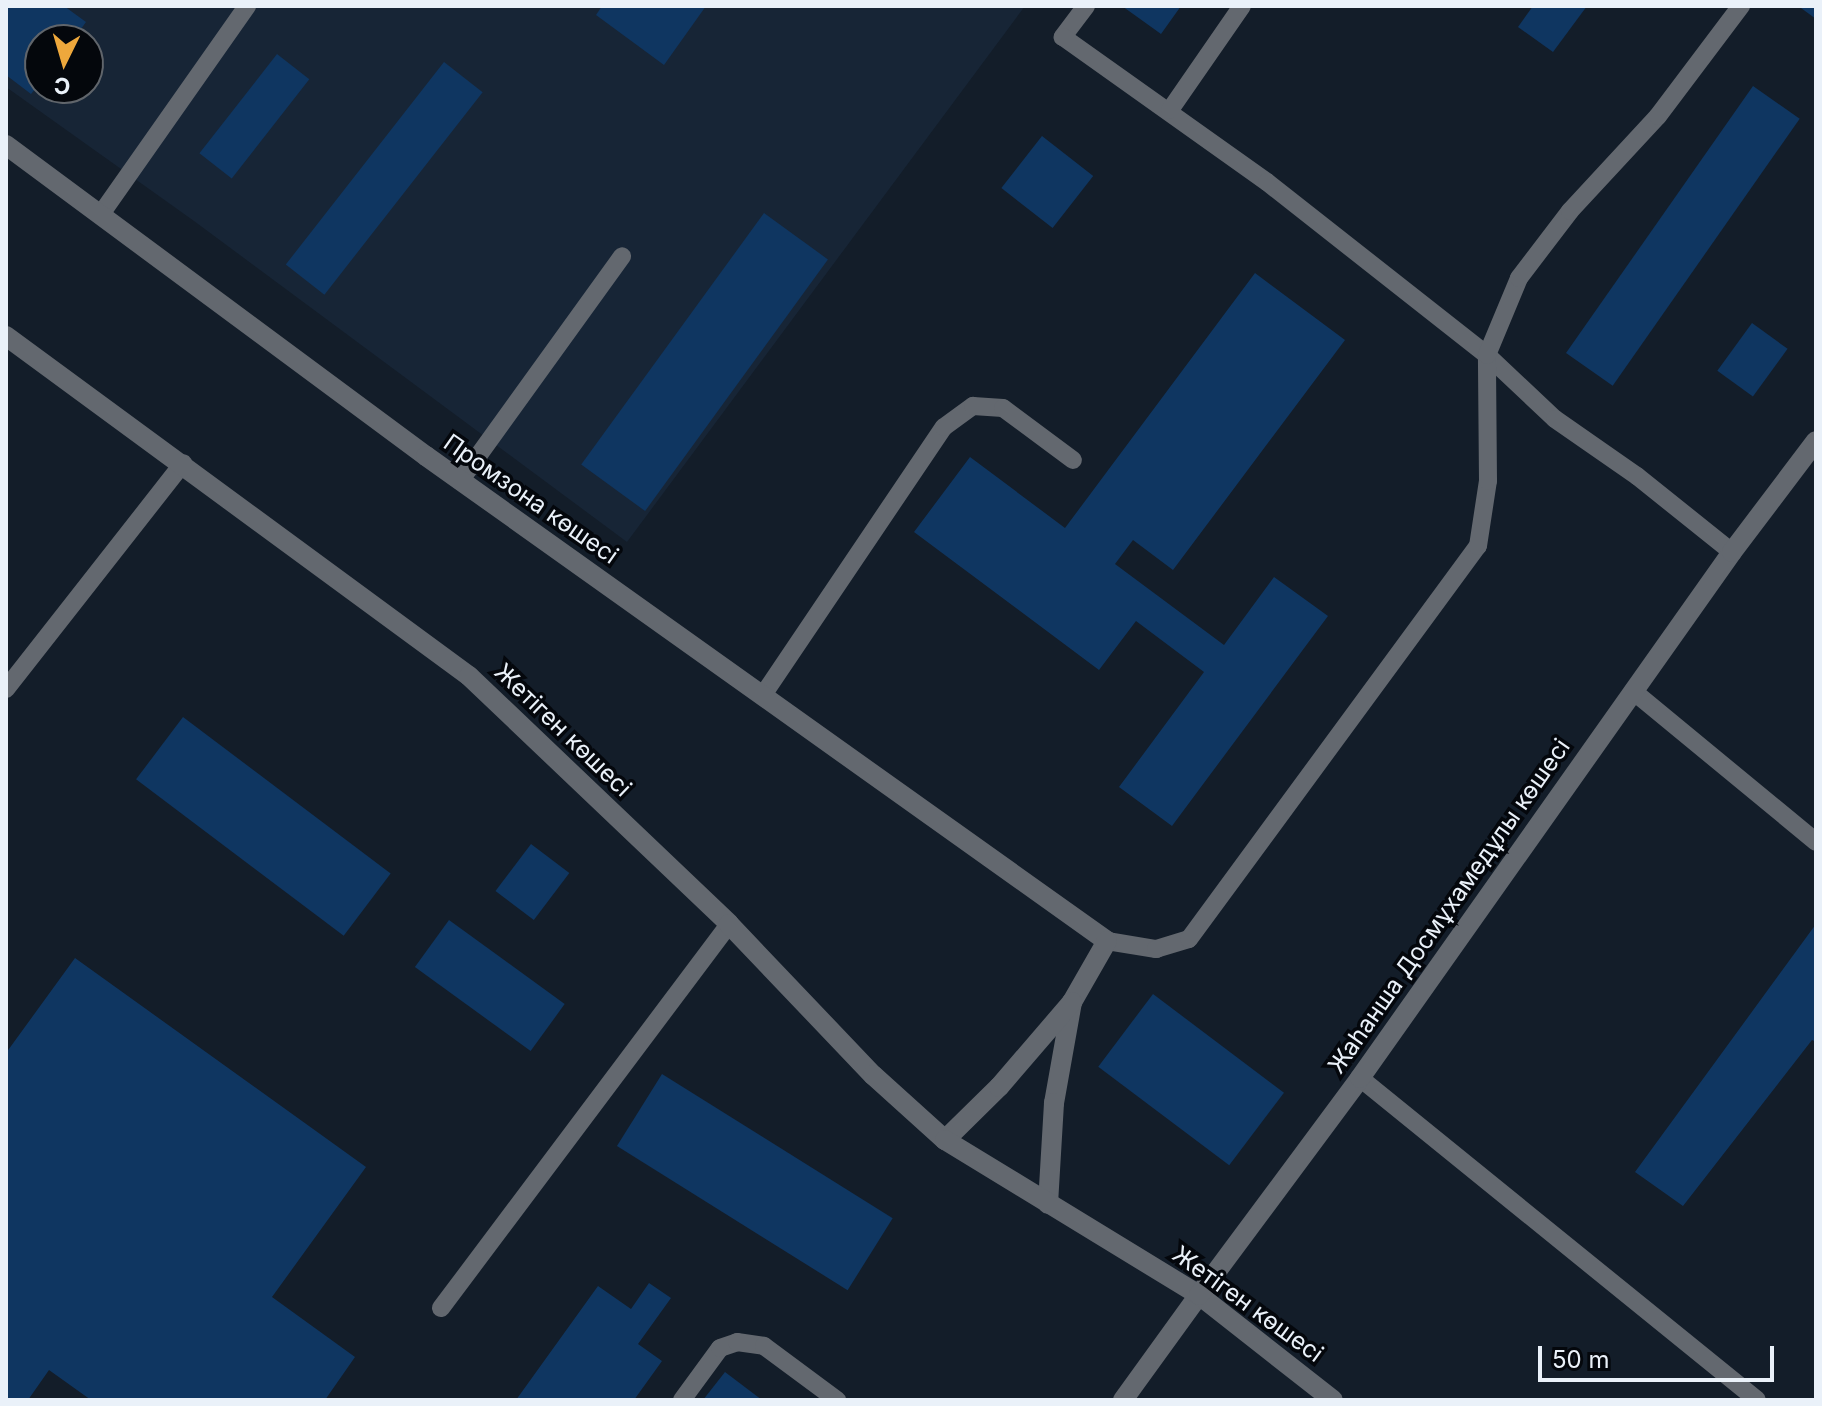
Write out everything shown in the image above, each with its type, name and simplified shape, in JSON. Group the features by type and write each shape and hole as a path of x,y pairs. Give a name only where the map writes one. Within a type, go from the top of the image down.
{"street":[{"name":"Промзона көшесі","path":"6,145 460,481 1107,941"},
{"name":"Жетіген көшесі","path":"6,336 183,463 469,676 729,924 873,1075 945,1140 1199,1295 1333,1400"},
{"name":"Жаһанша Досмұхамедұлы көшесі","path":"1123,1400 1360,1078 1732,552 1816,441"},
{"path":"945,1140 999,1087 1072,1002 1107,941"},
{"path":"1048,1204 1054,1103 1072,1002"}],"lane":[{"path":"101,214 247,6"},
{"path":"1086,6 1063,37 1170,110 1487,355 1555,419 1637,476 1732,552"},
{"path":"1170,110 1242,6"},
{"path":"1107,941 1156,949 1189,939 1478,546 1488,481 1487,355 1519,278 1570,211 1658,116 1741,6"},
{"path":"460,481 622,256"},
{"path":"763,695 944,427 973,406 1003,408 1073,460"},
{"path":"6,689 183,463"},
{"path":"1633,691 1816,842"},
{"path":"441,1308 729,924"},
{"path":"1360,1078 1757,1400"},
{"path":"682,1400 720,1348 737,1342 764,1346 837,1400"}],"shaded area":[{"path":"6,6 1025,6 627,542 194,221 30,104 104,104 104,24 24,24 24,100 6,87"}],"building":[{"path":"6,6 64,6 86,22 24,24 24,89 6,75"},
{"path":"602,6 706,6 664,65 596,15"},
{"path":"1122,6 1181,6 1161,34"},
{"path":"1533,6 1587,6 1553,52 1518,27"},
{"path":"1816,6 1816,19 1801,8"},
{"path":"277,54 309,79 232,179 199,153"},
{"path":"444,62 483,92 324,295 286,265"},
{"path":"1753,86 1800,119 1613,386 1566,353"},
{"path":"1042,136 1093,176 1053,228 1001,188"},
{"path":"764,213 828,259 645,511 581,465"},
{"path":"1255,273 1345,340 1173,570 1133,540 1115,564 1224,645 1274,577 1328,616 1172,826 1119,787 1204,672 1136,621 1099,670 914,532 970,457 1065,528"},
{"path":"1752,323 1788,349 1753,397 1717,371"},
{"path":"183,717 391,873 344,936 136,779"},
{"path":"531,844 569,873 534,920 495,891"},
{"path":"449,920 565,1004 531,1051 415,967"},
{"path":"1816,924 1816,1042 1812,1040 1683,1206 1635,1172"},
{"path":"75,958 366,1167 272,1297 355,1357 325,1400 91,1400 49,1370 28,1400 6,1400 6,1053"},
{"path":"1153,994 1284,1093 1229,1165 1098,1067"},
{"path":"662,1074 893,1218 848,1290 617,1146"},
{"path":"649,1283 671,1298 638,1344 662,1361 634,1400 516,1400 598,1286 631,1309"},
{"path":"725,1372 762,1400 703,1400"}]}
